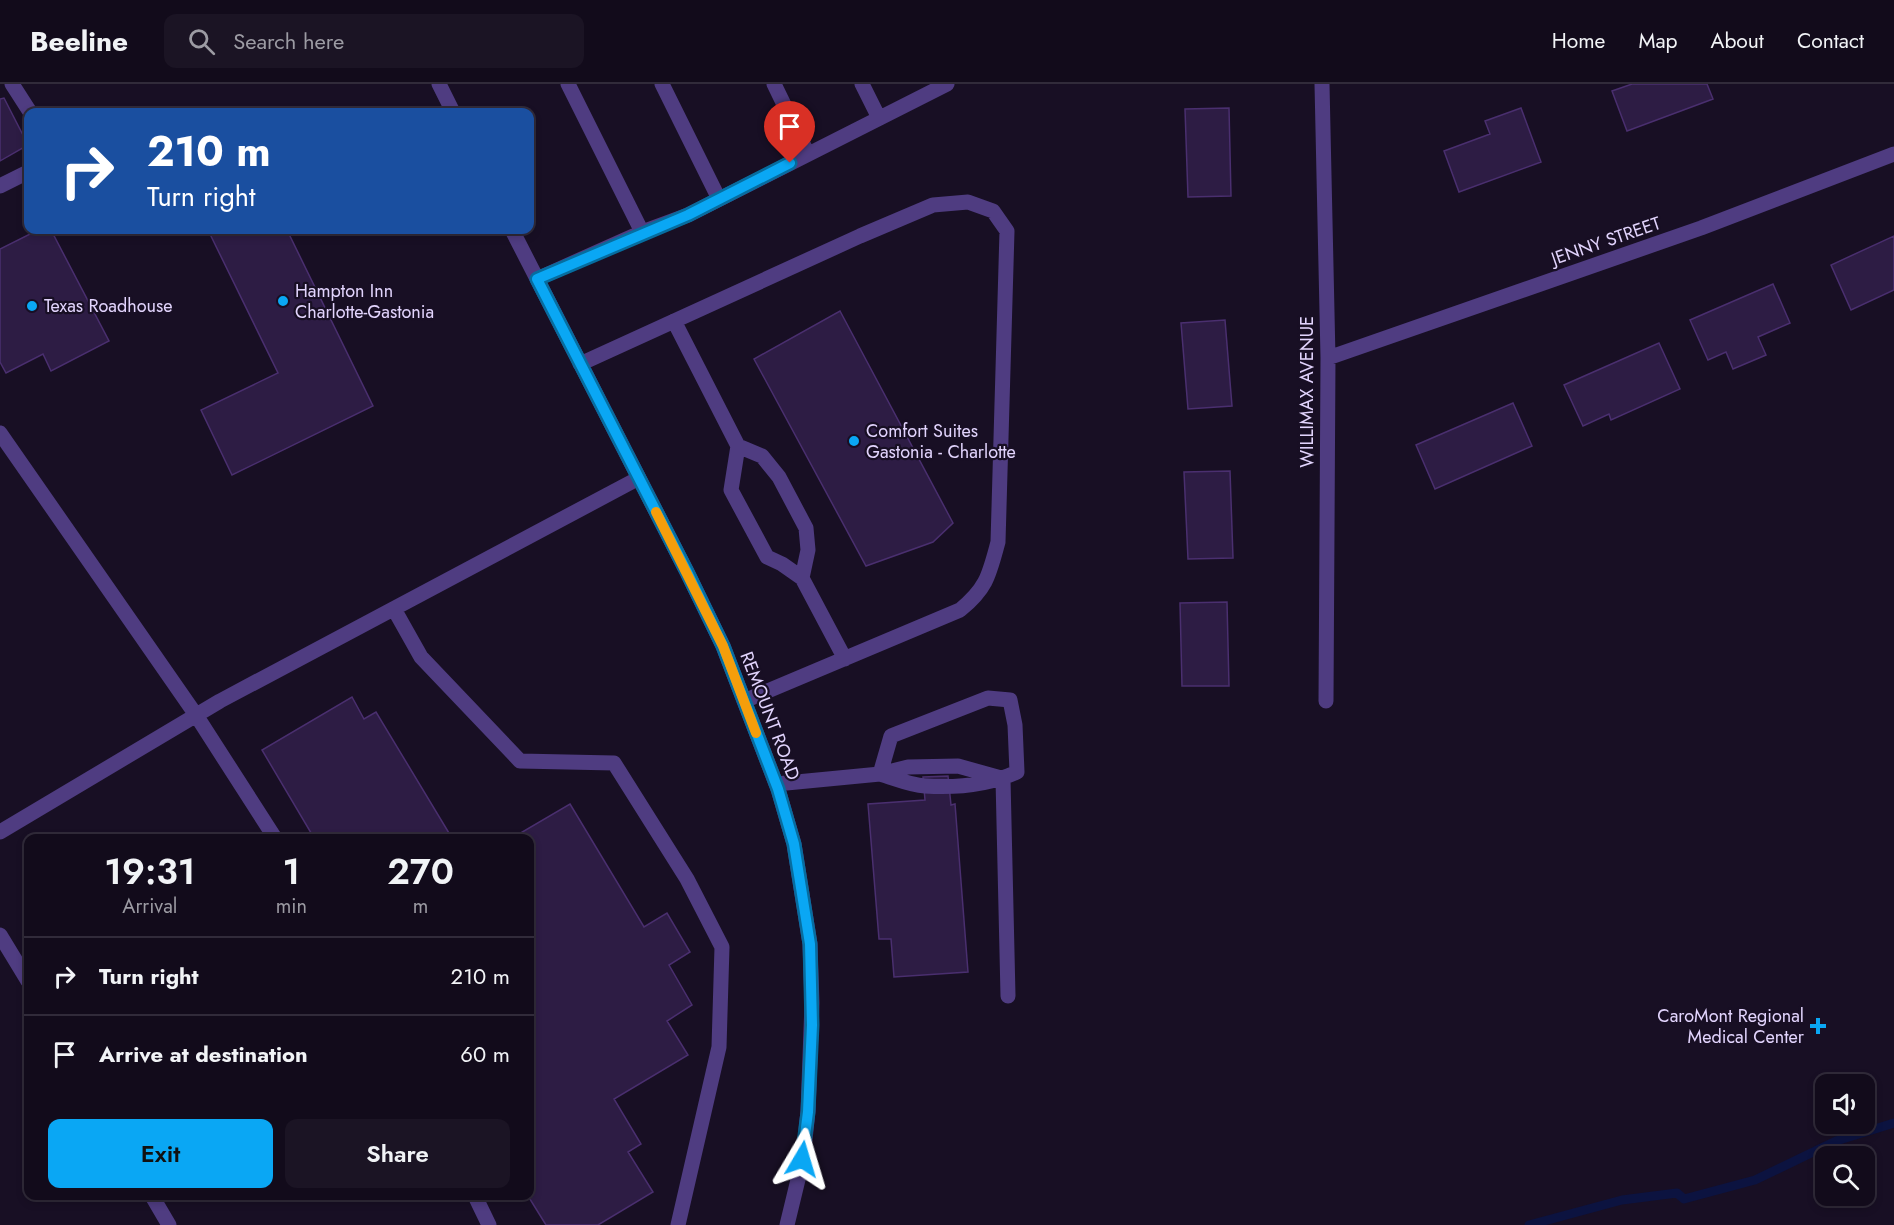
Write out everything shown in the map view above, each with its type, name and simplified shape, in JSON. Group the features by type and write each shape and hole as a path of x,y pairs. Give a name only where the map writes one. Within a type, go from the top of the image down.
{"street":[{"path":"12,84 27,108"},
{"path":"439,84 451,108"},
{"path":"568,84 642,232"},
{"path":"662,84 719,199"},
{"path":"774,84 808,154"},
{"path":"862,84 879,118"},
{"path":"537,279 642,232 688,215 947,84"},
{"name":"WILLIMAX AVENUE","path":"1322,84 1328,358 1326,701"},
{"name":"JENNY STREET","path":"1328,358 1701,228 1894,154"},
{"path":"0,186 24,174"},
{"path":"580,364 933,205 968,202 993,210 1007,231 998,542 988,579 973,599 960,610 744,701"},
{"name":"REMOUNT ROAD","path":"514,234 723,646 776,784 794,844 810,944 812,991 808,1112 802,1159 788,1225"},
{"path":"674,321 738,446 731,490 767,557 802,578 845,659"},
{"path":"0,433 196,715 272,834"},
{"path":"738,446 762,456 779,477 806,528 808,550 802,578"},
{"path":"0,832 219,701 639,478"},
{"path":"394,609 421,657 520,761 614,763 687,879 723,947 719,1047 678,1225"},
{"path":"776,784 880,774 924,786 975,785 1003,779 1017,772 1015,725 1010,700 988,698 891,736 880,774"},
{"path":"1003,779 1008,996"},
{"path":"0,934 24,974"},
{"path":"154,1200 169,1225"},
{"path":"478,1200 489,1225"}],"building":[{"path":"1632,84 1707,84 1713,99 1627,131 1612,91"},
{"path":"4,98 24,137 24,147 0,161 0,99"},
{"path":"1229,108 1231,196 1188,197 1185,109"},
{"path":"1521,108 1541,162 1459,192 1444,151 1490,134 1485,121"},
{"path":"30,234 53,234 109,341 51,371 43,354 6,373 0,362 0,249"},
{"name":"Hampton Inn Charlotte-Gastonia","path":"210,234 289,234 373,406 232,475 201,410 278,373"},
{"path":"1894,236 1894,290 1851,310 1831,265"},
{"path":"1773,284 1790,323 1758,337 1766,355 1733,369 1726,352 1708,360 1690,320"},
{"name":"Comfort Suites Gastonia - Charlotte","path":"840,311 953,523 933,542 866,566 754,359"},
{"path":"1225,320 1232,406 1188,409 1181,323"},
{"path":"1659,343 1680,389 1611,420 1609,414 1583,426 1564,385"},
{"path":"1513,403 1532,446 1435,489 1416,445"},
{"path":"1230,471 1233,558 1188,559 1184,472"},
{"path":"1227,602 1229,686 1182,686 1180,603"},
{"path":"352,697 364,719 376,712 450,834 312,834 262,750"},
{"path":"948,776 951,805 955,804 968,972 894,977 891,939 879,939 868,804 925,800 923,777"},
{"path":"570,804 644,927 667,913 690,952 669,965 692,1005 667,1021 688,1055 614,1099 641,1144 628,1152 653,1192 598,1225 546,1225 530,1200 534,1200 534,834 519,834"}],"waterway":[{"path":"1529,1225 1622,1200 1677,1193 1684,1199 1755,1180 1836,1141 1894,1123"}],"slow traffic":[{"path":"656,512 723,646 756,733"}],"place":[{"name":"Hampton Inn Charlotte-Gastonia","path":"283,301"},
{"name":"Texas Roadhouse","path":"32,306"},
{"name":"Comfort Suites Gastonia - Charlotte","path":"854,441"},
{"name":"CaroMont Regional Medical Center","path":"1818,1026"}],"route":[{"path":"790,163 688,215 642,232 537,279 723,646 778,789 794,844 810,944 812,1025 808,1112 802,1159"}]}
